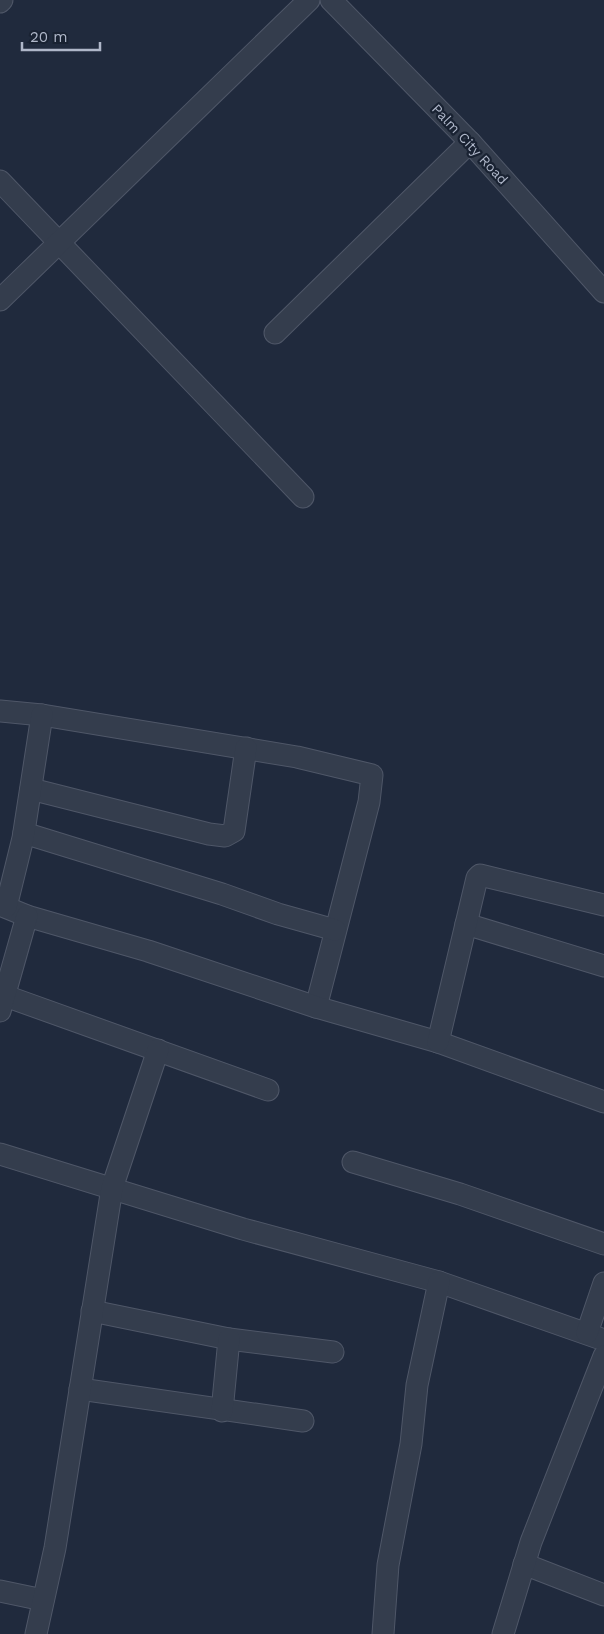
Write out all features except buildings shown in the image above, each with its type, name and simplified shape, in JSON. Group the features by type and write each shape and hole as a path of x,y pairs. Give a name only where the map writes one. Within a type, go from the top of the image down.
{"street":[{"path":"0,300 309,0"},
{"name":"Palm City Road","path":"331,0 470,142 604,292"},
{"path":"275,333 470,142"},
{"path":"0,181 303,497"},
{"path":"0,711 42,715 246,748 296,757 372,775 369,802 316,1007"},
{"path":"42,715 24,833 3,906 27,916 148,951 316,1007 438,1042 604,1102"},
{"path":"31,789 209,834 225,836 234,831 246,748"},
{"path":"24,833 335,930"},
{"path":"438,1042 477,878 483,875 604,905"},
{"path":"27,916 1,1000 158,1050 268,1090"},
{"path":"466,924 604,966"},
{"path":"36,1634 54,1548 112,1188 158,1050"},
{"path":"0,1154 243,1229 439,1282 595,1337 604,1283"},
{"path":"353,1162 460,1194 604,1244"},
{"path":"383,1634 388,1565 411,1444 416,1385 439,1282"},
{"path":"92,1311 229,1339 333,1352"},
{"path":"222,1412 229,1339"},
{"path":"503,1634 524,1564 576,1423 604,1356"},
{"path":"80,1389 222,1412 303,1421"},
{"path":"524,1564 604,1595"},
{"path":"0,1591 43,1600"}]}
